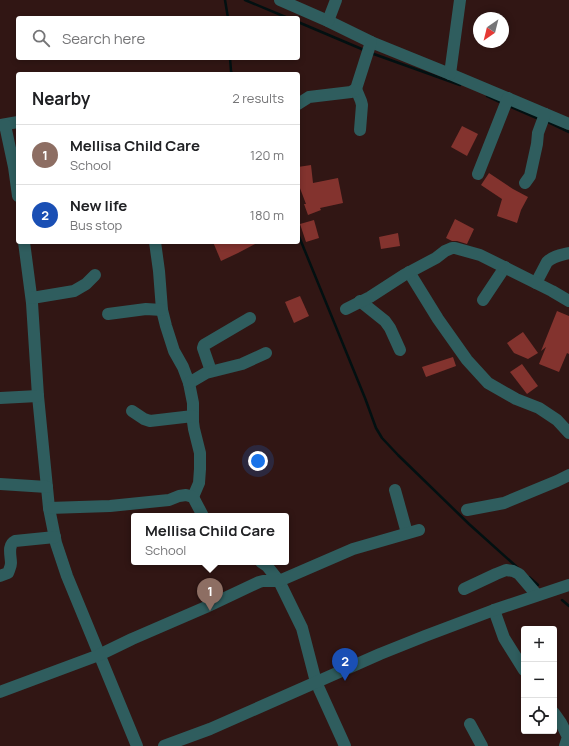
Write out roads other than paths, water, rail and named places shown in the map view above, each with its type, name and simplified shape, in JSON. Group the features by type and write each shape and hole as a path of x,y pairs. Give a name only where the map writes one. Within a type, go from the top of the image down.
{"street":[{"path":"280,0 328,21 369,48 450,74 569,124"},
{"path":"328,21 336,0"},
{"path":"450,74 460,0"},
{"path":"360,130 362,105 356,89 369,48"},
{"path":"300,103 309,97 351,92 356,89"},
{"path":"478,174 508,98"},
{"path":"525,183 530,176 538,133 545,114"},
{"path":"16,122 2,125 14,167 16,182"},
{"path":"24,244 32,298 38,396 49,508 54,537 67,576 136,746"},
{"path":"156,244 162,310 174,351 183,367 194,403 194,429 200,453 200,469 198,483 193,497"},
{"path":"346,308 370,297 409,272 452,248 480,255 569,301"},
{"path":"536,283 547,262 552,257 569,253"},
{"path":"483,300 505,267"},
{"path":"409,272 438,319 467,360 488,383 516,400 539,408 557,420 569,433"},
{"path":"32,298 74,291 86,284 95,275"},
{"path":"360,301 390,328 400,350"},
{"path":"108,314 146,308 162,310"},
{"path":"211,371 203,348 204,344 250,318"},
{"path":"189,383 211,371 242,364 266,353"},
{"path":"0,398 38,396"},
{"path":"132,411 150,421 193,416"},
{"path":"467,510 504,503 569,475"},
{"path":"0,484 47,488"},
{"path":"0,692 99,655 259,582 279,581 353,549 413,532 395,490"},
{"path":"49,508 110,506 169,500 186,495 193,497 201,513"},
{"path":"0,576 8,573 11,565 10,546 12,542 54,537"},
{"path":"266,565 279,581 302,628 316,682 345,746"},
{"path":"464,589 506,570 519,574 538,595"},
{"path":"164,746 210,728 425,636 494,610 569,585"},
{"path":"494,610 504,638 521,665"},
{"path":"557,717 568,737 564,746"},
{"path":"470,724 482,746"}],"waterway":[{"path":"225,0 228,16"},
{"path":"245,0 283,16"},
{"path":"300,23 364,50"},
{"path":"371,53 460,85"},
{"path":"230,60 231,72"},
{"path":"487,96 502,103"},
{"path":"509,106 539,119"},
{"path":"546,121 569,132"},
{"path":"300,239 376,428 382,438 469,524 518,568"},
{"path":"529,577 538,585"},
{"path":"562,600 569,606"}],"place":[{"name":"Mellisa Child Care","path":"210,611"},
{"name":"New life","path":"345,681"}]}
